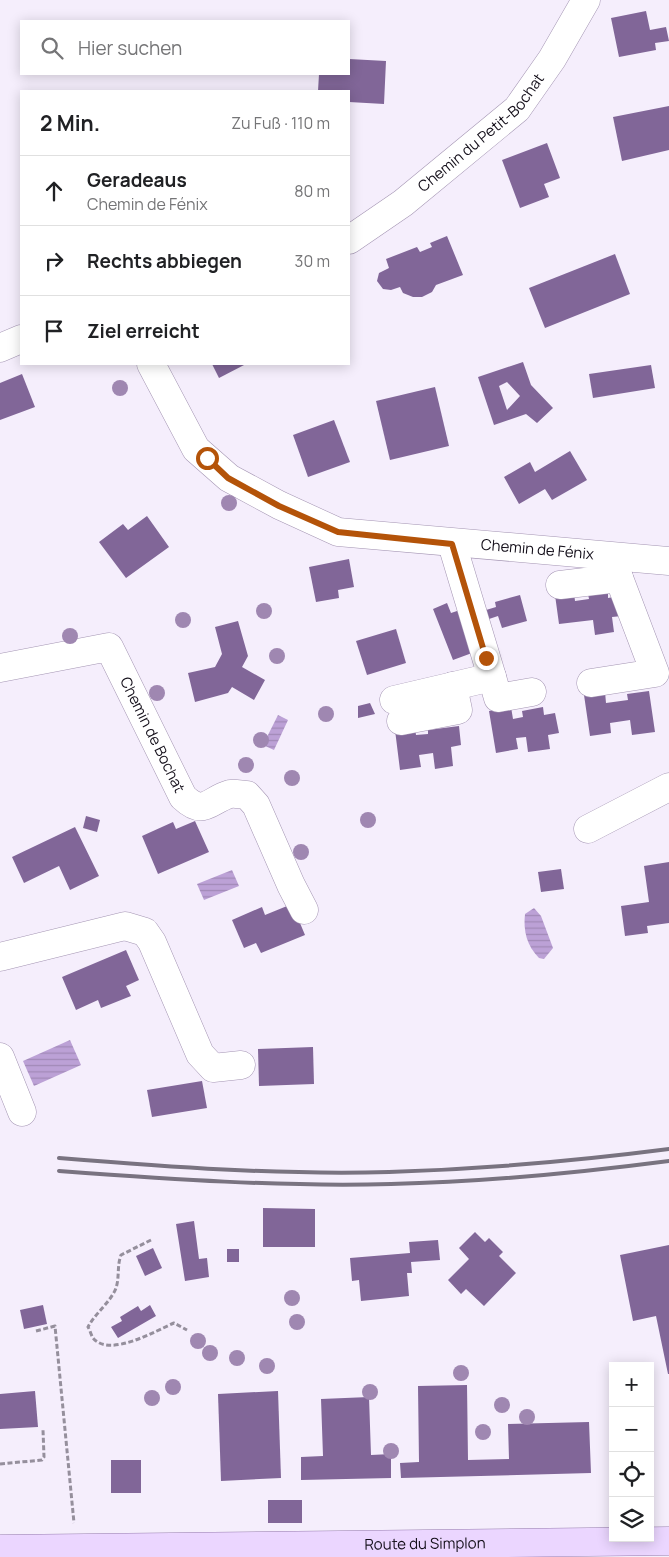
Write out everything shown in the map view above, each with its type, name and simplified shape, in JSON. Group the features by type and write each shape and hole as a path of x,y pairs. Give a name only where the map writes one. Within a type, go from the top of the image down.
{"main road":[{"name":"Route du Simplon","path":"0,1549 379,1550 669,1541"}],"street":[{"name":"Chemin du Petit-Bochat","path":"350,239 403,203 517,109 552,59 586,0"},
{"path":"0,348 20,340"},
{"name":"Chemin de Fénix","path":"152,365 196,449 228,478 279,506 338,532 452,544 615,567 669,561"},
{"path":"452,544 498,698 532,692"},
{"path":"560,585 615,567 655,673 591,683"},
{"name":"Chemin de Bochat","path":"0,668 109,647 183,797 193,806 204,807 232,794 247,795 256,805 304,910"},
{"path":"398,710 453,686 492,677"},
{"path":"588,829 669,787"},
{"path":"0,957 125,926 144,932 152,942 200,1054 212,1068 241,1064"},
{"path":"0,1057 22,1112"}],"path":[{"path":"151,1240 121,1255 117,1264 118,1282 114,1294 93,1317 88,1327 93,1338 104,1344 119,1346 174,1323 187,1330"},
{"path":"36,1330 55,1326 74,1526"},
{"path":"0,1464 42,1460 44,1457 42,1430"}],"shaded area":[{"path":"278,715 288,720 274,750 263,745"},
{"path":"232,870 239,886 204,900 197,884"},
{"path":"534,908 541,916 553,948 544,959 539,958 535,953 525,932 525,914"},
{"path":"70,1040 81,1065 34,1086 23,1061"}],"building":[{"path":"646,11 650,30 666,27 669,41 655,43 656,50 619,57 611,18"},
{"path":"350,59 386,61 384,104 350,102 350,90 318,90 319,75 350,75"},
{"path":"669,106 669,150 622,161 613,117"},
{"path":"547,143 560,178 544,184 549,197 520,208 502,160"},
{"path":"447,236 463,275 436,285 432,292 422,297 413,297 403,293 400,287 391,290 383,289 377,281 379,273 389,268 386,259 417,247 420,252 432,247 430,243"},
{"path":"615,254 630,294 545,328 529,288"},
{"path":"523,362 531,385 553,408 537,423 526,414 494,425 478,377","holes":["507,382 520,396 507,410 499,386"]},
{"path":"212,365 244,365 219,378"},
{"path":"651,365 655,388 593,398 589,374"},
{"path":"22,374 35,407 0,420 0,383"},
{"path":"435,387 449,446 390,460 376,401"},
{"path":"334,420 350,462 308,477 293,435"},
{"path":"570,451 587,480 552,500 545,489 519,504 504,477 530,462 535,472"},
{"path":"147,516 169,547 126,578 99,542 123,524 128,530"},
{"path":"349,559 354,587 338,590 339,598 316,602 309,567"},
{"path":"608,591 608,598 619,596 622,616 612,617 614,632 595,635 593,620 559,624 555,595 574,593 575,601 589,599 588,594"},
{"path":"520,595 527,621 502,628 498,616 489,619 486,610 496,607 495,602"},
{"path":"447,603 451,613 463,609 472,653 453,660 433,609"},
{"path":"238,621 248,656 242,667 265,680 254,700 232,687 228,693 195,702 188,673 215,667 222,654 215,627"},
{"path":"396,629 406,663 367,675 356,641"},
{"path":"649,691 655,732 632,735 630,720 610,723 611,733 590,736 584,695 605,692 606,703 628,700 627,694"},
{"path":"370,703 375,714 358,718 358,706"},
{"path":"511,707 513,719 523,717 522,711 543,707 544,715 555,713 559,733 548,735 550,749 528,752 526,737 516,738 518,749 496,753 489,711"},
{"path":"459,726 461,745 451,747 453,766 435,769 433,753 419,755 421,767 400,770 395,730 415,728 416,735 428,734 428,730"},
{"path":"86,816 100,820 97,832 83,828"},
{"path":"195,821 209,852 158,874 142,836 173,822 176,829"},
{"path":"75,827 99,876 70,890 59,866 24,883 12,857"},
{"path":"669,862 669,923 647,926 648,933 625,936 621,906 649,902 644,866"},
{"path":"561,869 564,889 541,892 538,872"},
{"path":"292,904 305,935 261,953 256,943 244,948 232,920 262,907 265,915"},
{"path":"126,950 139,980 126,986 131,996 101,1008 98,1000 76,1010 62,977"},
{"path":"313,1047 314,1084 259,1086 258,1049"},
{"path":"202,1081 207,1108 152,1117 147,1090"},
{"path":"263,1208 315,1209 315,1247 263,1247"},
{"path":"194,1221 199,1259 207,1258 209,1277 185,1281 176,1224"},
{"path":"475,1232 485,1242 489,1238 503,1252 499,1256 516,1273 484,1306 466,1289 461,1294 448,1280 469,1259 459,1248"},
{"path":"438,1240 440,1260 411,1262 412,1273 407,1273 409,1296 361,1301 359,1280 352,1281 350,1258 410,1253 409,1242"},
{"path":"669,1245 668,1374 656,1316 633,1321 620,1255"},
{"path":"153,1248 162,1268 145,1276 136,1256"},
{"path":"227,1249 239,1249 239,1262 227,1262"},
{"path":"43,1305 47,1324 24,1329 20,1310"},
{"path":"150,1305 156,1316 118,1338 111,1327 122,1321 120,1317 138,1306 141,1311"},
{"path":"467,1385 468,1460 509,1459 508,1424 589,1422 591,1473 401,1478 400,1463 419,1462 418,1386"},
{"path":"35,1391 38,1427 0,1429 0,1394"},
{"path":"278,1391 281,1478 221,1481 218,1394"},
{"path":"369,1397 371,1455 391,1454 391,1478 301,1480 301,1457 323,1456 321,1399"},
{"path":"111,1460 141,1460 141,1493 111,1493"},
{"path":"268,1500 302,1500 302,1523 268,1523"}],"railway":[{"path":"59,1158 224,1170 348,1173 494,1167 669,1149"},
{"path":"59,1171 183,1179 349,1185 461,1181 530,1176 669,1161"}],"route":[{"path":"207,458 228,478 279,506 338,532 452,544 486,658"}]}
